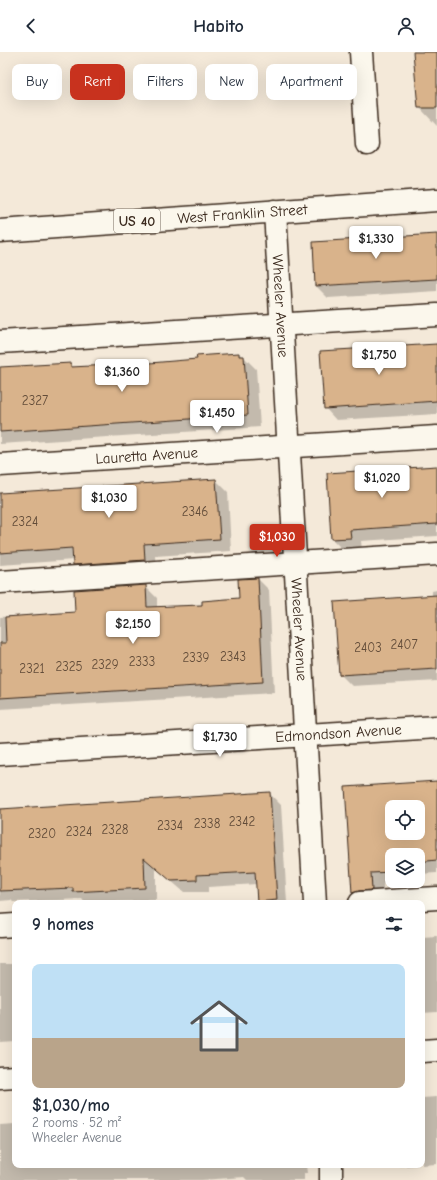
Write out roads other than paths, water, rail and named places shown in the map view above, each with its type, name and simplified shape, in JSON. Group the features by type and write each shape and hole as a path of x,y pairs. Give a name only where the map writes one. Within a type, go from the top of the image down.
{"street":[{"path":"361,52 367,144"},
{"name":"West Franklin Street","path":"0,231 437,200"},
{"name":"Wheeler Avenue","path":"275,211 280,325 315,900"},
{"path":"0,342 437,315"},
{"name":"Lauretta Avenue","path":"0,465 437,437"},
{"path":"0,582 437,554"},
{"name":"Edmondson Avenue","path":"0,754 437,727"},
{"path":"406,900 437,898"},
{"path":"0,926 12,925"},
{"path":"425,1051 437,1050"},
{"path":"0,1078 12,1077"},
{"path":"331,1168 332,1180"}]}
